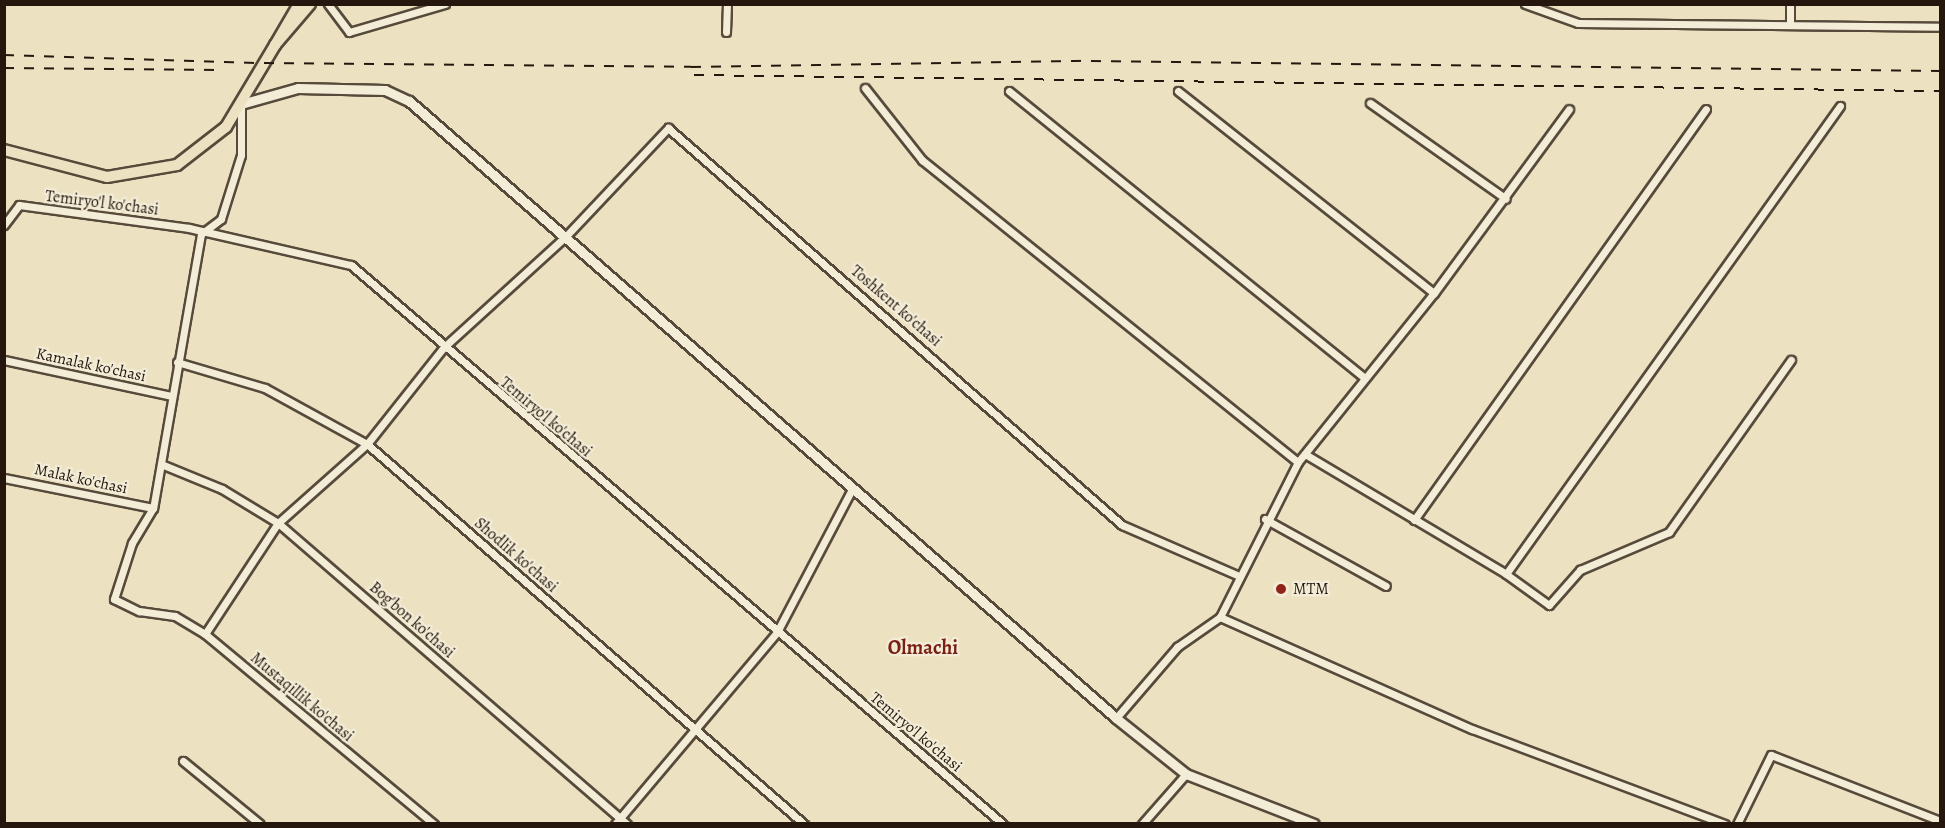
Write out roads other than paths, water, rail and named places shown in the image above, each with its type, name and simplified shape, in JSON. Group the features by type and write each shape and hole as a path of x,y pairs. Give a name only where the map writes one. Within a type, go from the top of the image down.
{"main road":[{"path":"4,150 94,175 153,173 203,150 241,104 299,4"},
{"path":"275,45 310,4"}],"street":[{"path":"328,4 342,28 356,32 445,4"},
{"path":"726,32 727,4"},
{"path":"1525,4 1578,23 1941,27"},
{"path":"1790,4 1790,24"},
{"path":"153,508 201,234 220,219 241,155 241,104 289,88 385,90 409,101 566,236 851,491 1116,718 1186,774 1314,824"},
{"path":"865,88 922,160 1298,462"},
{"path":"1009,91 1365,378"},
{"path":"1178,91 1434,293"},
{"path":"1370,103 1506,199"},
{"path":"1506,574 1840,106"},
{"path":"1116,718 1178,647 1220,617 1237,575 1265,519 1298,462 1434,293 1506,199 1569,109"},
{"path":"1414,520 1706,109"},
{"name":"Toshkent ko'chasi","path":"566,236 628,174 661,130 675,130 1122,525 1237,575"},
{"name":"Temiryo'l ko'chasi","path":"4,225 19,205 201,234 351,265 1003,824"},
{"path":"205,634 278,523 367,444 444,347 566,236"},
{"name":"Kamalak ko'chasi","path":"4,360 172,396"},
{"path":"1305,454 1506,574 1549,605 1580,570 1669,532 1791,360"},
{"name":"Shodlik ko'chasi","path":"177,362 265,388 367,444 804,824"},
{"name":"Bog'bon ko'chasi","path":"161,464 222,489 278,523 627,824"},
{"name":"Malak ko'chasi","path":"4,478 153,508"},
{"path":"615,824 777,632 851,491"},
{"name":"Mustaqillik ko'chasi","path":"153,508 132,543 114,599 143,611 175,616 205,634 434,824"},
{"path":"1265,519 1386,586"},
{"path":"1220,617 1472,729 1725,824"},
{"path":"1737,824 1771,755 1941,821"},
{"path":"183,761 260,824"},
{"path":"1142,824 1186,774"}],"railway":[{"path":"4,55 264,63 691,67 1091,61 1940,71"},
{"path":"4,68 220,70"},
{"path":"694,75 1940,91"}],"place":[{"name":"MTM","path":"1281,589"}],"district":[{"name":"Olmachi","path":"923,647"}]}
